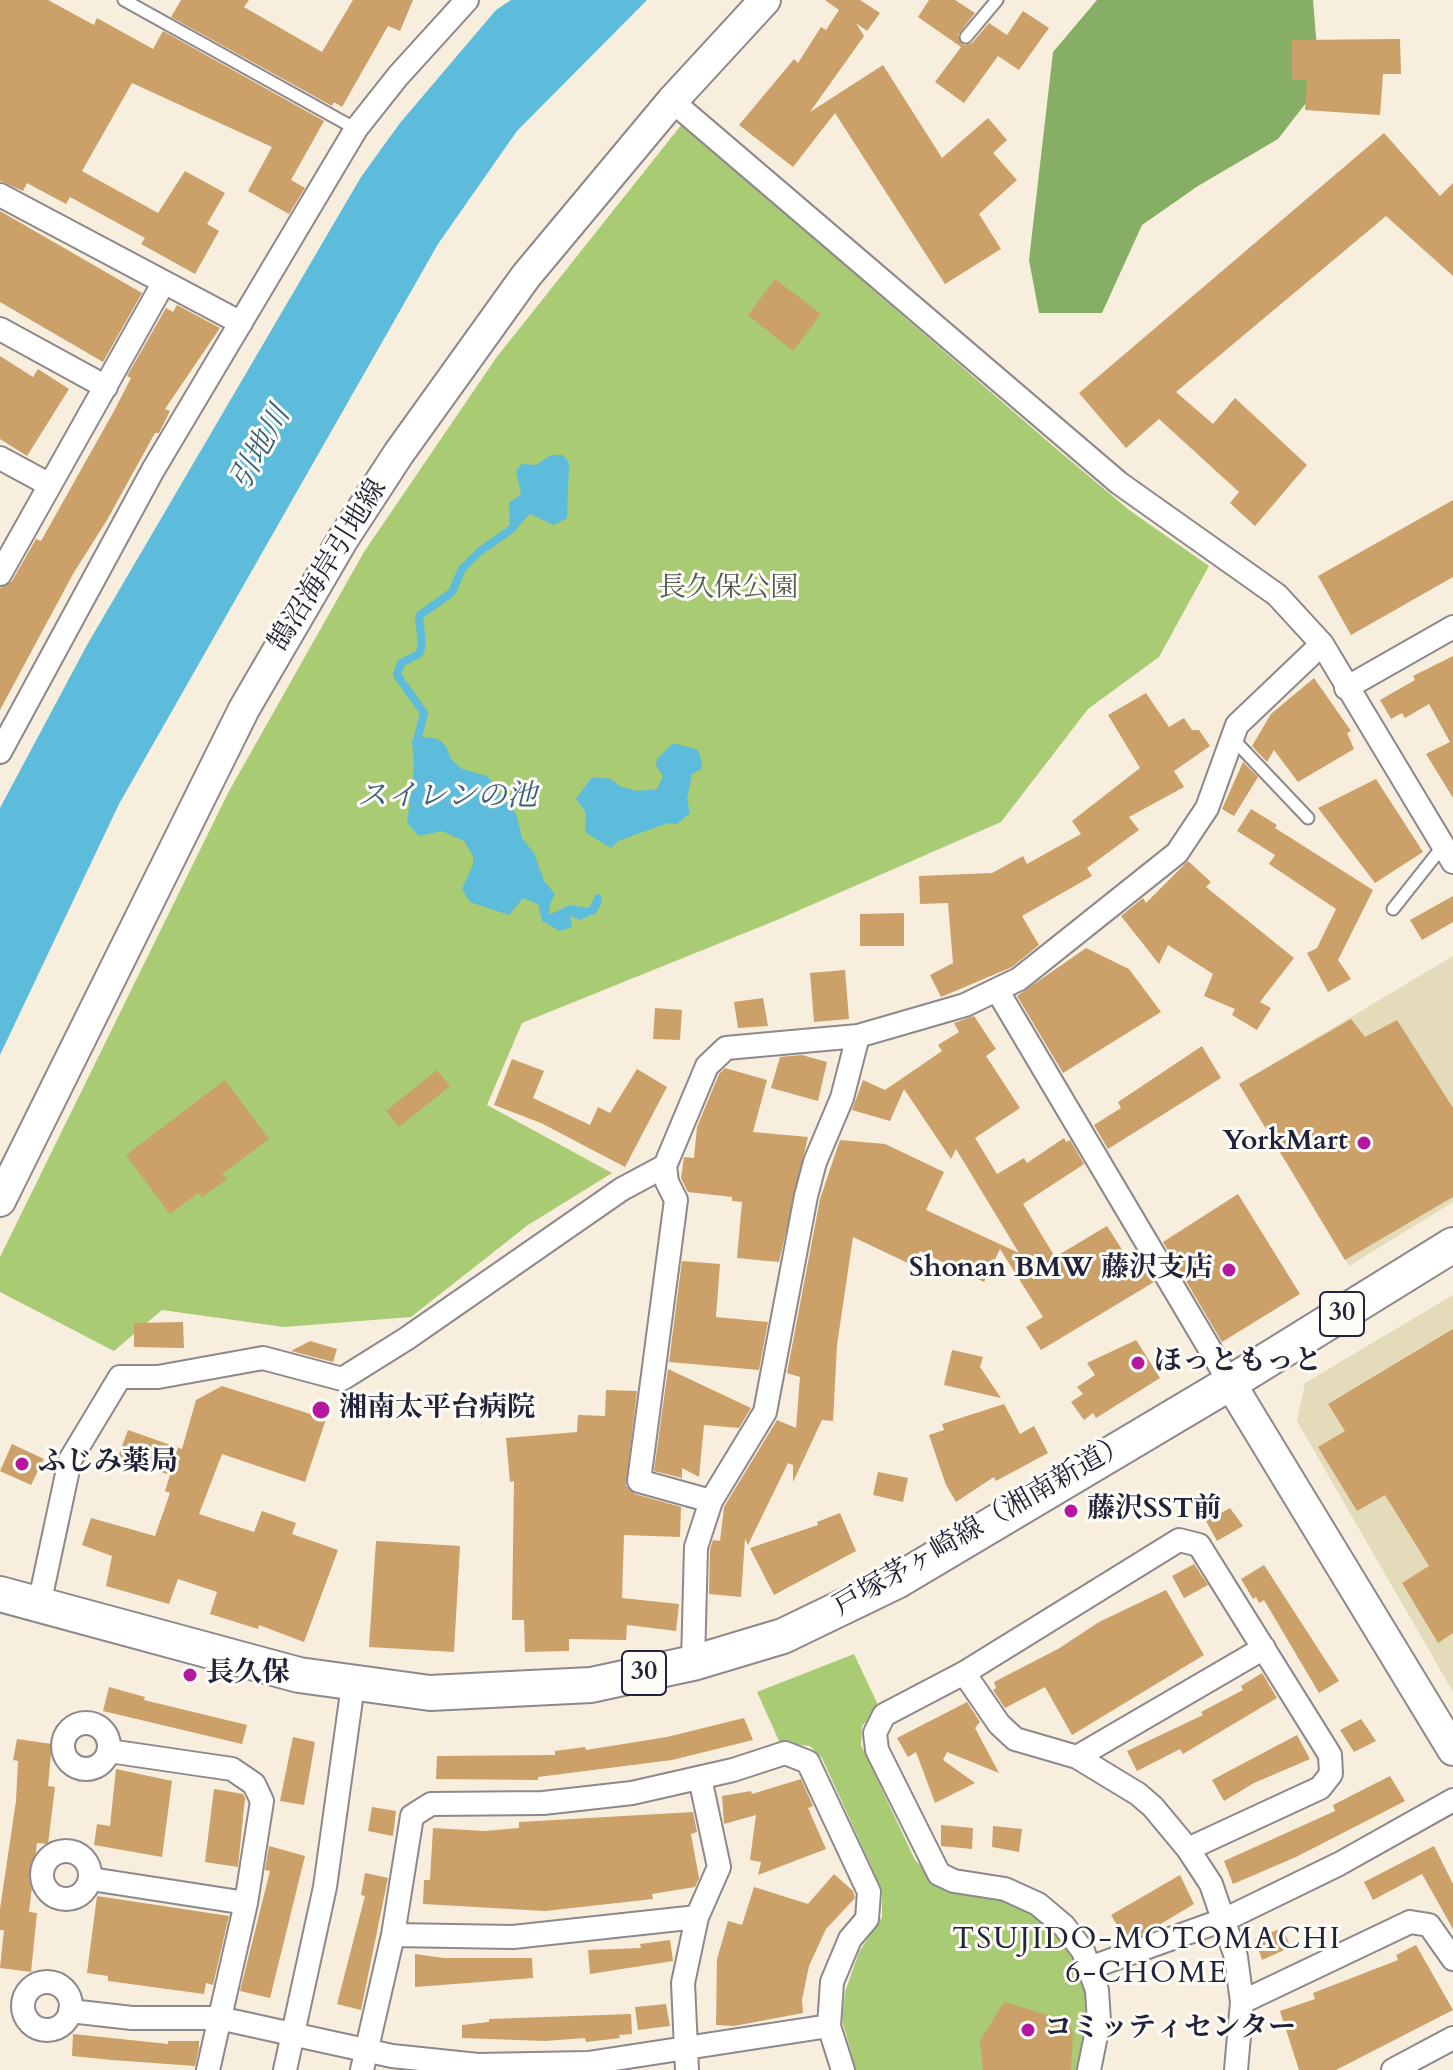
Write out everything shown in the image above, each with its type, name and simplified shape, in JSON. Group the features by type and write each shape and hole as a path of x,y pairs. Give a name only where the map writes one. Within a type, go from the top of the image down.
{"main road":[{"name":"戸塚茅ヶ崎線（湘南新道）","path":"0,1594 299,1675 353,1685 430,1693 504,1692 591,1685 693,1663 783,1636 897,1581 1230,1383 1453,1245"}],"street":[{"path":"0,752 6,726 153,470 356,129 398,76 467,0"},
{"name":"鵠沼海岸引地線","path":"0,1201 123,949 293,620 399,453 466,357 582,207 672,101 765,0"},
{"path":"672,101 1119,483 1277,595 1322,644 1448,854"},
{"path":"0,195 241,323"},
{"path":"0,574 164,282"},
{"path":"0,329 106,387"},
{"path":"0,458 50,485"},
{"path":"1346,688 1453,627"},
{"path":"711,1501 639,1481 676,1200 667,1182 665,1166 707,1066 726,1048 858,1036 965,1005 1030,970 1177,853 1207,808 1237,725 1322,644"},
{"path":"997,990 1230,1383 1453,1750"},
{"path":"693,1663 696,1547 711,1501 765,1412 806,1196 815,1162 842,1098 858,1036"},
{"path":"39,1605 70,1460 120,1377 158,1377 263,1358 342,1379 406,1339 622,1189 665,1166"},
{"path":"1089,2070 1099,2021 1092,1967 1064,1926 1038,1904 1005,1889 954,1881 939,1874 877,1750 875,1733 884,1715 964,1673 1179,1540 1199,1545 1330,1755 1331,1774 1320,1788 1188,1849"},
{"path":"1077,1757 1264,1648"},
{"path":"964,1673 999,1724 1015,1739 1077,1757 1153,1807 1188,1849 1211,1884 1226,1919 1236,1957 1242,2002 1236,2070"},
{"path":"285,2070 325,1887 353,1685"},
{"path":"109,1751 232,1769 254,1784 262,1801 246,1903 208,2070"},
{"path":"364,2060 393,1935 412,1816 431,1804 543,1803 632,1793 700,1778 785,1753 808,1762 869,1892 867,1919 850,1939 832,1982 829,2026 843,2070"},
{"path":"685,2059 683,1983 697,1917 719,1867 700,1778"},
{"path":"1092,1967 1226,1919 1339,1864 1453,1800"},
{"path":"91,1879 246,1903"},
{"path":"393,1935 513,1937 697,1917"},
{"path":"1242,2002 1410,1922 1429,1925 1453,1959"},
{"path":"70,2011 132,2018 219,2018 293,2034 364,2060 478,2065 685,2059 829,2026"},
{"path":"1393,2070 1453,2038"}],"lane":[{"path":"124,0 356,129"},
{"path":"966,37 997,0"},
{"path":"1233,739 1308,818"},
{"path":"1393,909 1448,854"}],"shaded area":[{"name":"YorkMart","path":"1453,956 1453,1202 1349,1266 1239,1084"},
{"path":"1453,1295 1453,1692 1297,1421 1305,1383"}],"green space":[{"path":"1097,0 1313,0 1320,85 1278,139 1198,186 1142,225 1102,313 1039,313 1029,260 1053,52"},
{"name":"長久保公園","path":"682,124 1129,510 1209,566 1159,657 1088,709 1001,822 777,920 522,1023 487,1105 612,1173 528,1225 411,1317 284,1327 162,1310 114,1351 0,1292 0,1257 228,793 364,552 496,358"},
{"path":"854,1654 879,1707 862,1726 861,1745 915,1860 928,1874 1024,1905 1050,1924 1080,1962 1091,2013 1078,2070 856,2070 842,2020 845,1992 859,1952 882,1917 882,1890 822,1758 810,1746 780,1743 757,1692"}],"water":[{"name":"引地川","path":"511,0 647,0 517,131 438,244 119,804 0,1055 0,808 87,645 361,177 400,123 496,10"},
{"path":"551,455 563,455 569,463 567,518 554,525 530,514 515,530 510,527 509,503 521,494 516,471 522,464 536,465"},
{"name":"スイレンの池","path":"412,739 438,739 462,769 487,776 516,814 522,838 534,853 544,881 555,894 549,915 569,905 589,908 596,894 601,895 602,902 596,913 580,920 570,916 572,927 560,931 542,921 538,904 523,898 509,915 470,902 462,889 473,865 473,856 464,841 442,831 419,836 407,823 414,766"},
{"path":"673,743 698,750 702,763 701,769 692,774 687,799 690,813 677,824 668,823 618,841 611,848 585,832 586,813 576,799 592,777 611,779 619,786 637,791 657,789 663,776 656,765 657,759"}],"building":[{"path":"0,0 48,0 94,25 97,18 153,49 163,31 324,121 291,180 305,188 289,214 248,191 272,147 132,83 82,171 158,213 185,171 225,193 207,224 219,231 195,274 141,244 145,238 70,197 66,204 27,183 23,191 0,181"},
{"path":"181,0 249,0 244,7 322,52 353,0 413,0 400,31 388,26 342,107 334,102 332,106 171,17"},
{"path":"825,0 860,0 880,13 867,31 856,23 864,36 810,112 883,65 942,158 988,118 1007,140 993,153 1017,180 979,214 1001,249 945,284 835,113 793,167 739,125 794,59 798,63 821,27 826,30 839,10"},
{"path":"929,0 955,0 975,13 958,35 964,45 972,43 989,23 1007,35 1023,11 1049,28 1019,70 998,56 964,103 935,82 961,47 918,17"},
{"path":"1400,39 1401,74 1383,74 1380,115 1305,110 1307,80 1292,80 1292,40"},
{"path":"1384,133 1440,196 1453,183 1453,276 1386,216 1176,392 1213,424 1235,398 1307,465 1255,526 1230,503 1239,492 1159,419 1126,448 1079,393"},
{"path":"0,211 142,293 103,362 0,302"},
{"path":"775,279 821,314 793,351 748,315"},
{"path":"177,305 220,328 165,409 170,411 159,433 155,433 73,574 0,710 0,588 12,581 36,539 41,541 114,411 131,378 127,376 166,308 173,312"},
{"path":"0,356 33,377 38,369 69,389 27,456 0,439"},
{"path":"1453,500 1453,577 1351,635 1318,576"},
{"path":"1453,656 1453,798 1426,754 1450,742 1429,704 1405,718 1402,713 1391,719 1380,700 1415,680 1413,676"},
{"path":"1314,678 1351,731 1347,733 1354,749 1298,782 1274,750 1267,762 1252,746 1271,714"},
{"path":"1146,693 1169,727 1184,718 1192,730 1199,730 1210,746 1174,771 1184,787 1129,817 1139,830 1087,868 1092,876 1022,916 1039,945 1012,967 941,997 930,975 953,963 948,903 920,904 919,876 992,873 1023,856 1027,864 1081,834 1072,821 1140,768 1108,715"},
{"path":"1243,762 1258,777 1234,816 1222,809"},
{"path":"1376,779 1423,852 1375,883 1318,808"},
{"path":"1251,809 1277,825 1275,828 1373,890 1338,960 1351,979 1328,992 1307,953 1317,948 1336,909 1269,864 1275,855 1237,831"},
{"path":"1188,861 1211,882 1206,887 1294,958 1260,1002 1271,1008 1257,1030 1232,1015 1235,1009 1204,996 1213,974 1168,945 1159,964 1121,916 1143,898 1146,903"},
{"path":"1453,896 1453,922 1422,940 1410,920"},
{"path":"904,913 904,946 860,946 860,914"},
{"path":"1086,948 1129,969 1161,1012 1063,1073 1017,996"},
{"path":"845,970 849,1019 814,1022 810,973"},
{"path":"763,998 768,1026 738,1028 734,1002"},
{"path":"655,1008 682,1010 680,1040 653,1039"},
{"path":"974,1016 996,1049 986,1056 1020,1108 975,1138 997,1174 1024,1158 1027,1163 1064,1138 1066,1142 1070,1140 1084,1164 1023,1204 1055,1257 1107,1226 1130,1262 1139,1257 1154,1282 1041,1350 1026,1327 1043,1317 1000,1249 984,1282 920,1251 912,1265 853,1237 837,1345 833,1421 822,1420 793,1482 793,1465 788,1463 748,1545 745,1539 741,1597 709,1594 710,1549 713,1540 720,1541 724,1507 777,1420 796,1428 800,1377 787,1373 820,1199 840,1140 885,1144 944,1172 926,1210 1019,1253 956,1149 951,1159 904,1089 890,1121 852,1110 863,1080 885,1090 942,1051 938,1045 959,1032 954,1023"},
{"name":"YorkMart","path":"1351,1019 1365,1037 1397,1020 1453,1108 1453,1197 1345,1260 1239,1084"},
{"path":"1202,1046 1221,1078 1108,1149 1094,1125 1121,1108 1118,1102"},
{"path":"802,1055 827,1062 818,1101 771,1088 780,1057"},
{"path":"512,1059 544,1071 533,1098 590,1125 598,1107 610,1113 637,1069 667,1087 625,1167 541,1123 494,1105"},
{"path":"725,1068 767,1080 753,1132 808,1137 779,1262 737,1258 742,1202 732,1201 732,1197 688,1192 681,1178 684,1157 694,1158 697,1127 719,1074"},
{"path":"437,1070 450,1086 399,1127 386,1111"},
{"path":"225,1080 269,1139 222,1174 227,1179 202,1197 198,1193 170,1214 126,1155"},
{"name":"Shonan BMW 藤沢支店","path":"1238,1194 1300,1294 1222,1342 1163,1242"},
{"path":"682,1261 720,1264 716,1317 768,1322 759,1370 669,1362"},
{"path":"183,1322 184,1348 134,1347 134,1323"},
{"path":"1453,1329 1453,1633 1438,1643 1402,1583 1429,1566 1385,1495 1357,1511 1318,1447 1345,1431 1328,1404"},
{"path":"1136,1340 1160,1378 1096,1418 1093,1413 1084,1420 1071,1402 1083,1394 1077,1387 1095,1375 1087,1363"},
{"path":"310,1341 337,1349 333,1362 291,1351"},
{"path":"952,1350 983,1357 980,1367 1001,1398 944,1385"},
{"path":"668,1369 751,1408 739,1428 704,1425 699,1477 682,1468 682,1478 654,1471"},
{"path":"222,1386 326,1419 305,1482 222,1454 199,1514 254,1532 262,1511 296,1523 292,1534 338,1550 304,1642 259,1625 258,1629 210,1614 217,1592 178,1579 169,1604 106,1586 112,1556 82,1545 91,1518 155,1536 170,1493 165,1491 170,1475 118,1457 128,1430 182,1449 196,1400"},
{"path":"606,1390 637,1391 626,1486 635,1494 681,1507 680,1537 624,1535 622,1598 679,1604 676,1631 627,1625 626,1640 569,1639 569,1651 525,1652 524,1620 512,1620 514,1481 510,1482 506,1438 577,1432 578,1415 605,1416"},
{"path":"1004,1404 1020,1434 1034,1426 1048,1453 996,1481 994,1477 956,1502 946,1485 929,1435 944,1430 942,1424"},
{"name":"ふじみ薬局","path":"12,1444 44,1459 31,1485 0,1471"},
{"path":"878,1472 908,1478 903,1502 873,1495"},
{"path":"1230,1508 1243,1526 1217,1541 1206,1521"},
{"path":"840,1513 856,1551 774,1595 750,1548 818,1525 817,1522"},
{"path":"376,1541 460,1546 454,1652 369,1647"},
{"path":"1194,1564 1208,1585 1184,1598 1172,1576"},
{"path":"1264,1565 1339,1681 1319,1693 1264,1600 1259,1603 1256,1597 1253,1599 1241,1579"},
{"path":"1166,1590 1204,1655 1072,1735 1045,1687 1005,1708 993,1690 996,1688 994,1682 1058,1649 1099,1622"},
{"path":"1262,1673 1277,1698 1183,1754 1180,1749 1137,1771 1127,1751 1203,1715 1201,1712 1243,1690 1241,1686"},
{"path":"109,1687 145,1697 144,1700 247,1725 242,1744 103,1711"},
{"path":"967,1702 980,1722 975,1728 999,1773 947,1752 943,1760 975,1783 935,1803 916,1752 908,1757 897,1738"},
{"path":"744,1718 753,1740 672,1760 538,1777 538,1780 436,1779 437,1756 555,1755 555,1751 585,1747 586,1750 667,1737"},
{"path":"1361,1719 1376,1741 1354,1752 1340,1730"},
{"path":"1297,1735 1310,1759 1254,1783 1224,1801 1212,1780"},
{"path":"293,1737 315,1742 304,1805 280,1801"},
{"path":"17,1739 52,1744 48,1786 55,1787 48,1844 37,1843 29,1912 37,1913 31,1972 0,1968 4,1930 0,1930 0,1909 16,1801 18,1761 13,1760"},
{"path":"116,1769 172,1781 162,1857 94,1845 97,1824 110,1826"},
{"path":"1390,1776 1405,1801 1296,1857 1233,1884 1224,1861 1335,1811 1333,1805"},
{"path":"801,1779 813,1806 808,1808 826,1849 758,1875 761,1862 750,1860 756,1815 724,1824 722,1796 751,1791 752,1794"},
{"path":"214,1789 243,1794 245,1798 238,1867 205,1862"},
{"path":"372,1807 396,1811 393,1836 368,1831"},
{"path":"693,1812 697,1832 691,1834 699,1878 695,1887 652,1894 653,1899 545,1911 423,1904 424,1880 430,1880 433,1828 484,1831 519,1828 519,1822"},
{"path":"941,1825 973,1828 972,1849 941,1846"},
{"path":"993,1826 1022,1829 1019,1852 992,1847"},
{"path":"269,1846 305,1856 270,1998 240,1991 270,1871 265,1870"},
{"path":"1434,1846 1453,1884 1453,1929 1422,1874 1373,1900 1364,1882"},
{"path":"365,1873 388,1878 361,2010 337,2004 365,1896 361,1895"},
{"path":"834,1874 853,1891 855,1898 826,1929 809,1966 802,2000 803,2013 734,2026 716,2025 717,1959 728,1921 742,1925 754,1887 808,1904"},
{"path":"1180,1875 1194,1904 1144,1934 1126,1940 1111,1915"},
{"path":"97,1896 229,1916 213,1985 206,1983 204,1994 108,1981 108,1976 87,1973"},
{"path":"1282,1928 1291,1947 1262,1960 1255,1939"},
{"path":"670,1940 673,1961 590,1974 588,1950 641,1948 640,1944"},
{"path":"1416,1945 1453,2010 1336,2070 1299,2070 1280,2011 1315,1999 1313,1993 1398,1960 1396,1955"},
{"path":"415,1954 444,1958 532,1958 533,1978 415,1987"},
{"name":"コミッティセンター","path":"1004,2002 1068,2021 1073,2033 1071,2070 983,2070 980,2041"},
{"path":"666,2004 670,2026 638,2030 635,2007"},
{"path":"631,2014 632,2034 619,2035 620,2038 586,2042 585,2038 545,2041 462,2038 462,2025 489,2022 489,2019"},
{"path":"73,2034 168,2044 168,2041 199,2041 199,2048 195,2066 72,2056"}],"waterway":[{"path":"418,737 424,713 397,675 401,663 419,654 422,645 419,616 452,592 462,569 479,552 513,528"}],"place":[{"name":"YorkMart","path":"1364,1143"},
{"name":"Shonan BMW 藤沢支店","path":"1229,1270"},
{"name":"ほっともっと","path":"1138,1363"},
{"name":"湘南太平台病院","path":"321,1410"},
{"name":"ふじみ薬局","path":"22,1464"},
{"name":"藤沢SST前","path":"1071,1511"},
{"name":"長久保","path":"190,1675"},
{"name":"コミッティセンター","path":"1028,2030"}],"district":[{"name":"TSUJIDO-MOTOMACHI 6-CHOME","path":"1147,1958"}]}
